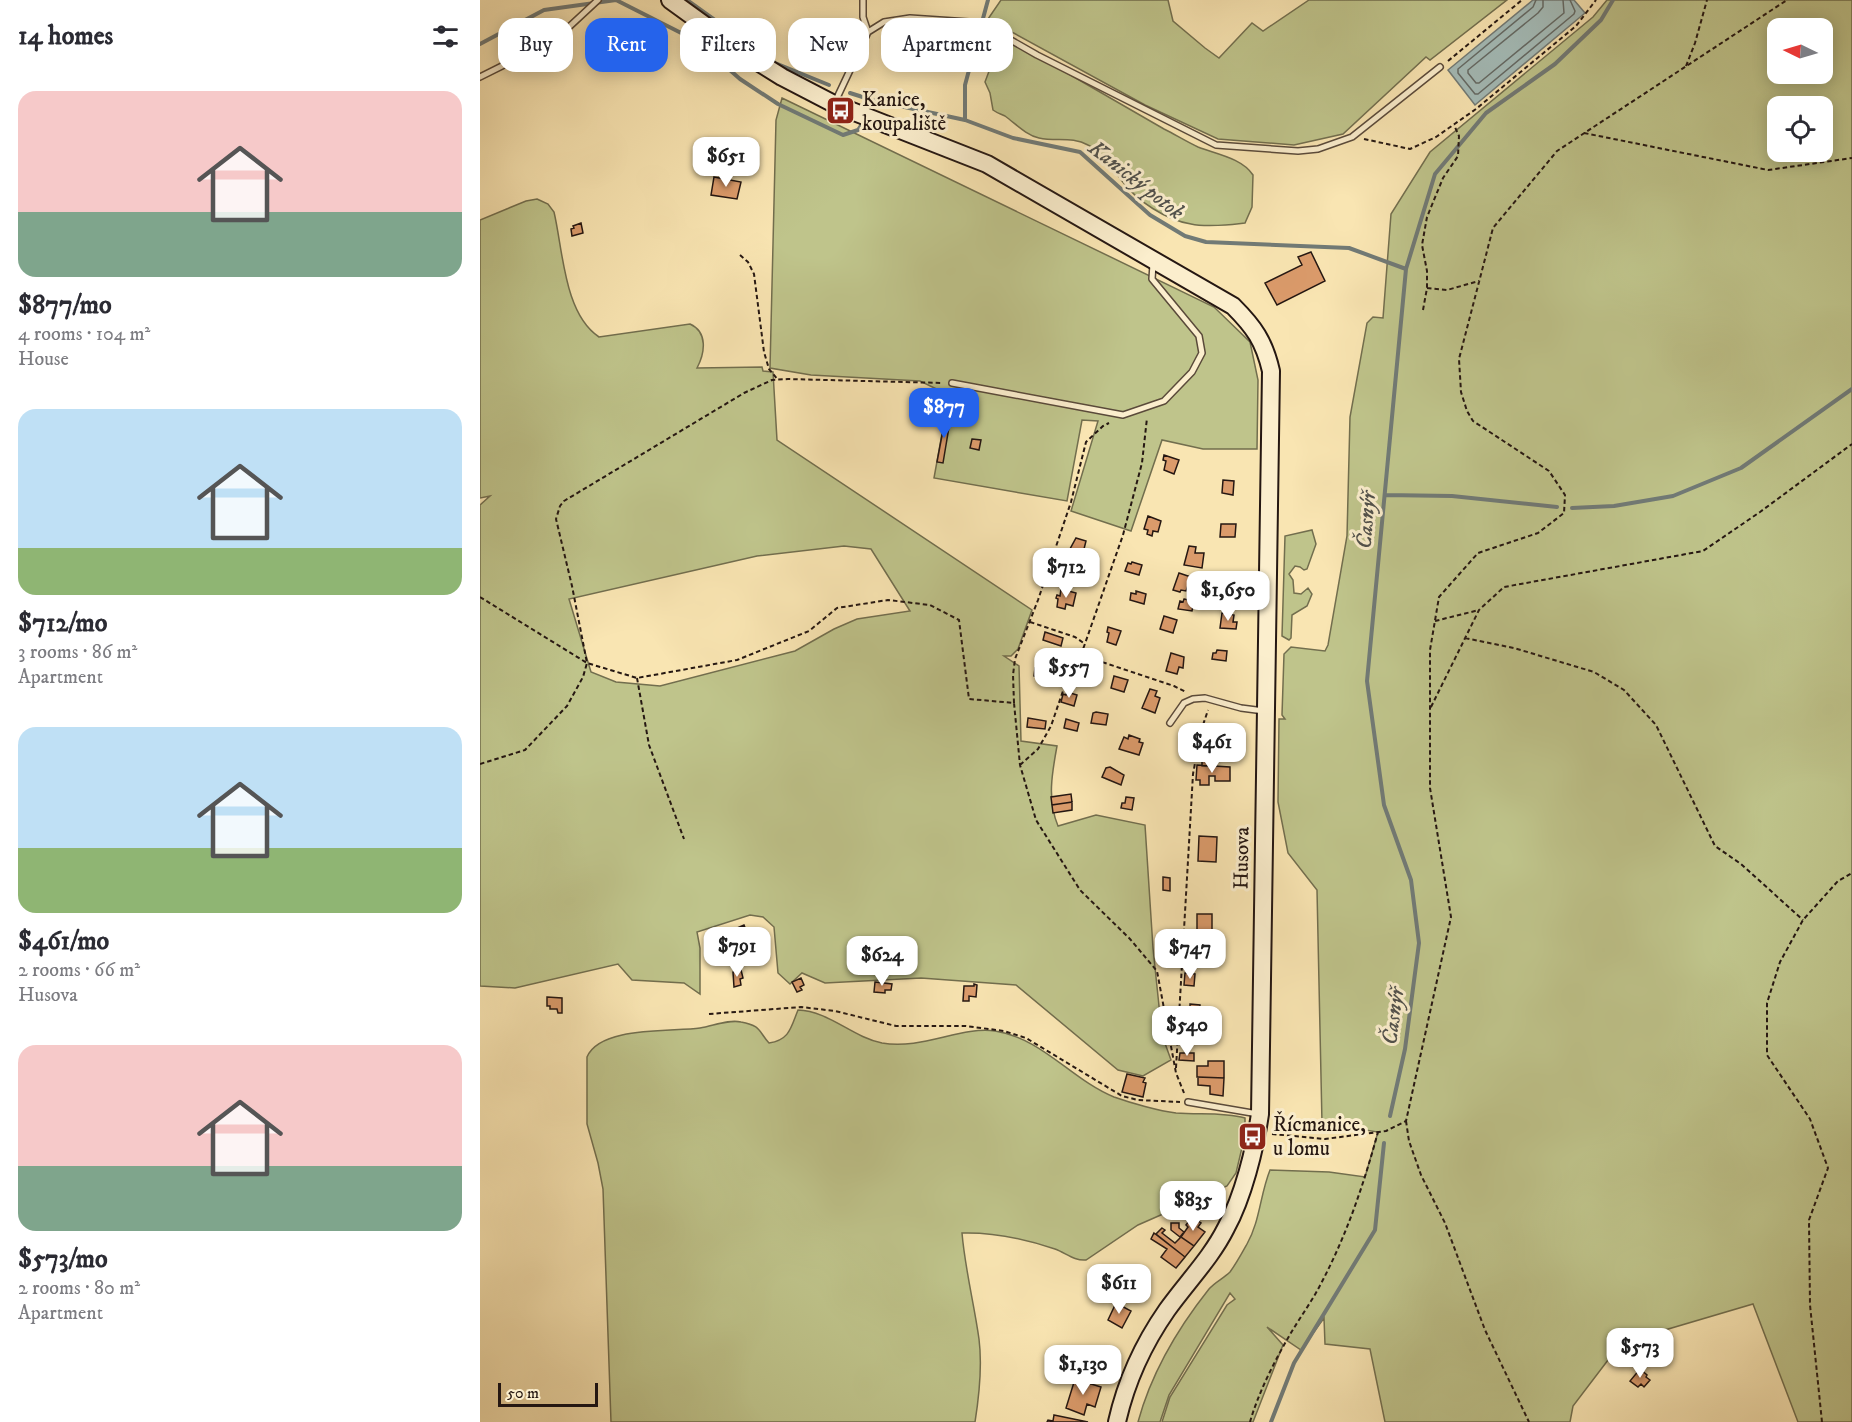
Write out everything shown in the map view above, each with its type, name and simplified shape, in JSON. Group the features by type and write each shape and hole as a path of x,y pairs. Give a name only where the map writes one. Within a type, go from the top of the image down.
{"main road":[{"name":"Husova","path":"670,0 739,50 782,77 834,104 987,164 1233,306 1259,335 1266,350 1271,371 1260,1114 1244,1182 1227,1227 1209,1257 1167,1311 1139,1356 1117,1422"}],"lane":[{"path":"480,77 556,39 598,0"},
{"path":"863,0 864,18"},
{"path":"869,31 884,22 910,18 969,22 988,27 1037,55 1216,145 1298,151 1318,149 1352,137 1440,67"},
{"path":"834,104 849,72"},
{"path":"952,383 1123,415 1164,400 1192,372 1202,353 1199,336 1152,279 1153,260"},
{"path":"1170,723 1184,703 1193,699 1205,698 1240,708 1266,711"},
{"path":"1188,1102 1260,1114"}],"path":[{"path":"1440,67 1522,0"},
{"path":"1352,137 1410,148 1436,137 1476,109 1576,26 1596,0"},
{"path":"1686,66 1707,0"},
{"path":"1529,1422 1485,1330 1445,1224 1421,1175 1409,1141 1406,1121 1451,917 1430,788 1430,650 1439,597 1478,553 1538,533 1564,513 1565,495 1549,471 1473,420 1467,411 1461,392 1459,359 1493,228 1557,151 1787,0"},
{"path":"1423,310 1427,271 1422,244 1427,217 1443,178 1458,156 1460,136 1454,124"},
{"path":"1584,133 1768,170 1852,158"},
{"path":"740,255 748,262 754,274 764,352 769,369 778,380"},
{"path":"1427,288 1447,290 1479,280"},
{"path":"480,764 525,750 567,706 583,677 587,663 557,524 557,513 564,501 744,393 772,380 952,383"},
{"path":"1020,765 1038,749 1051,726 1065,686 1085,644 1123,535 1142,463 1149,406"},
{"path":"709,1014 801,1007 835,1011 896,1026 966,1026 1004,1031 1026,1038 1122,1096 1138,1101 1188,1102 1176,1073 1157,971 1130,939 1080,890 1036,820 1020,765 1014,703 1012,675 1016,659 1071,502 1086,442 1102,426 1123,415"},
{"path":"1430,709 1479,610 1504,587 1703,551 1852,444"},
{"path":"480,597 587,663 637,678 738,660 809,631 837,608 888,600 930,605 959,620 969,699 1014,703"},
{"path":"1435,621 1479,610"},
{"path":"1030,622 1076,637 1085,644"},
{"path":"1466,638 1514,648 1594,672 1624,690 1656,725 1715,846 1741,864 1803,920"},
{"path":"1081,655 1174,686 1193,699"},
{"path":"637,678 649,745 684,839"},
{"path":"1176,1073 1193,774 1201,730 1211,700"},
{"path":"1822,1422 1810,1305 1809,1221 1828,1168 1810,1119 1767,1055 1767,1003 1779,962 1803,920 1838,881 1852,873"},
{"path":"1257,1132 1325,1139 1386,1131 1406,1121"},
{"path":"1250,1422 1254,1408 1287,1339 1317,1292 1344,1236 1363,1187 1378,1132"}],"green space":[{"path":"1001,0 1168,0 1173,21 1219,58 1252,23 1263,31 1309,0 1507,0 1430,60 1426,57 1343,134 1294,145 1218,139 1145,105 1013,33 1013,18 989,18"},
{"path":"1607,0 1852,0 1852,1422 1798,1422 1753,1304 1621,1343 1573,1406 1570,1422 1385,1422 1370,1349 1325,1344 1324,1318 1301,1350 1267,1327 1283,1345 1253,1422 1162,1422 1170,1397 1227,1305 1235,1299 1230,1293 1169,1395 1160,1422 1138,1422 1150,1386 1176,1336 1209,1289 1230,1272 1247,1244 1255,1226 1270,1170 1329,1172 1365,1177 1378,1132 1322,1123 1317,890 1288,853 1278,802 1279,719 1285,719 1282,715 1284,654 1291,647 1325,651 1328,645 1347,536 1350,417 1367,323 1373,317 1383,318 1391,214 1430,152 1593,17"},
{"path":"1013,43 1190,143 1242,164 1253,175 1252,207 1245,223 1191,224 1162,214 1136,196 1094,148 1082,142 1034,137 993,110 985,82 989,72 1013,72"},
{"path":"782,98 1214,307 1250,342 1258,380 1257,449 1203,449 1162,440 1131,531 1071,511 1098,421 1082,420 1067,501 934,478 949,395 920,381 811,375 770,368 776,120"},
{"path":"537,199 548,204 554,212 572,297 587,327 599,337 690,324 700,332 703,343 702,356 697,368 762,367 763,371 773,372 777,440 1032,610 1018,649 1011,656 1004,656 1019,666 1021,741 1057,746 1052,776 1052,806 1058,826 1096,815 1145,825 1153,948 1162,1035 1171,1060 1143,1076 1118,1070 1016,985 921,978 825,983 802,973 790,984 778,973 774,927 763,917 750,915 697,932 700,948 700,994 684,983 632,980 618,964 515,988 480,986 480,505 490,496 480,498 480,220 526,201","holes":["844,546 871,549 910,611 857,619 795,651 660,686 616,682 591,672 569,599 757,556"]},
{"path":"1312,530 1316,544 1307,569 1295,566 1289,574 1293,580 1294,593 1301,594 1308,588 1312,594 1307,606 1292,615 1289,640 1282,636 1285,536"},
{"path":"798,1010 820,1015 882,1043 912,1043 982,1030 1012,1035 1042,1050 1099,1090 1114,1097 1169,1112 1245,1118 1245,1135 1236,1173 1227,1186 1138,1225 1086,1260 1021,1239 962,1233 980,1348 980,1380 975,1422 611,1422 603,1189 587,1124 587,1057 594,1047 621,1035 700,1028 731,1021 756,1027 769,1043 786,1036"}],"water":[{"path":"1533,0 1574,0 1585,13 1475,105 1448,70"}],"building":[{"path":"714,177 741,182 737,199 711,195"},
{"path":"581,223 583,233 572,236 573,226"},
{"path":"1311,252 1325,281 1277,305 1265,283 1302,265 1298,257"},
{"path":"946,414 951,415 943,463 937,462"},
{"path":"972,439 981,440 979,450 970,448"},
{"path":"1164,455 1179,460 1174,474 1164,470 1166,461 1163,460"},
{"path":"1223,480 1234,481 1233,495 1222,493"},
{"path":"1148,516 1161,521 1158,532 1153,531 1152,536 1147,534 1148,530 1144,529"},
{"path":"1221,524 1236,524 1235,537 1220,537"},
{"path":"1076,538 1086,541 1082,557 1077,556 1077,552 1070,549"},
{"path":"1189,546 1196,547 1195,553 1204,553 1202,568 1184,565"},
{"path":"1128,563 1142,565 1139,575 1125,571"},
{"path":"1179,573 1191,577 1186,591 1173,590"},
{"path":"1228,575 1230,576 1229,589 1216,588 1216,579 1227,578"},
{"path":"1061,589 1076,593 1073,606 1066,604 1065,609 1057,607 1058,599 1056,598 1057,595 1060,596"},
{"path":"1136,591 1146,594 1144,604 1130,600 1131,593 1136,594"},
{"path":"1184,599 1194,601 1192,611 1178,609 1180,601 1183,602"},
{"path":"1222,613 1234,615 1233,622 1237,622 1236,629 1220,628"},
{"path":"1164,616 1177,620 1173,633 1160,629"},
{"path":"1108,627 1121,631 1116,645 1107,642"},
{"path":"1045,632 1063,638 1061,646 1043,640"},
{"path":"1217,650 1227,651 1226,661 1212,659 1213,653"},
{"path":"1171,653 1184,657 1183,668 1179,667 1177,674 1166,671"},
{"path":"1080,660 1096,663 1092,675 1077,669"},
{"path":"1035,668 1057,673 1056,681 1038,679 1034,676"},
{"path":"1114,676 1128,680 1124,692 1111,688"},
{"path":"1150,689 1157,691 1155,696 1160,698 1155,713 1142,708"},
{"path":"1067,692 1077,695 1074,706 1061,702 1063,694 1066,695"},
{"path":"1093,713 1108,714 1106,725 1091,723"},
{"path":"1028,718 1046,721 1045,729 1027,727"},
{"path":"1066,719 1079,723 1077,731 1064,728"},
{"path":"1206,728 1215,730 1214,744 1202,742"},
{"path":"1129,735 1140,739 1139,742 1143,743 1139,755 1119,749 1124,737 1128,739"},
{"path":"1202,753 1212,754 1211,761 1214,761 1214,766 1202,766"},
{"path":"1197,765 1230,767 1230,781 1215,781 1215,776 1209,776 1209,785 1200,785 1200,780 1196,780"},
{"path":"1110,767 1124,775 1121,785 1102,777 1106,768"},
{"path":"1071,794 1072,802 1052,805 1051,797"},
{"path":"1126,797 1134,798 1132,810 1121,808"},
{"path":"1072,802 1072,810 1053,813 1052,805"},
{"path":"1199,836 1217,837 1216,862 1198,861"},
{"path":"1163,877 1170,878 1170,891 1163,890"},
{"path":"1197,914 1212,914 1212,939 1197,939"},
{"path":"744,925 748,935 739,938 735,929"},
{"path":"1189,948 1206,949 1205,963 1187,962"},
{"path":"741,970 743,978 740,979 741,985 734,987 733,972"},
{"path":"1185,973 1195,974 1194,986 1184,985"},
{"path":"801,978 804,985 800,987 802,990 797,992 792,982"},
{"path":"875,982 892,984 891,990 885,990 885,993 874,992"},
{"path":"974,984 977,985 976,997 969,996 969,1001 963,1001 964,986 974,986"},
{"path":"547,997 562,998 562,1013 547,1006"},
{"path":"1190,1004 1200,1005 1199,1017 1190,1017"},
{"path":"1181,1015 1188,1016 1188,1030 1181,1029"},
{"path":"1181,1029 1202,1030 1201,1038 1192,1037 1192,1042 1180,1042"},
{"path":"1180,1053 1194,1053 1194,1061 1179,1060"},
{"path":"1208,1061 1224,1061 1224,1078 1197,1077 1197,1066 1208,1066"},
{"path":"1127,1074 1145,1078 1143,1097 1122,1092"},
{"path":"1198,1077 1224,1078 1223,1096 1210,1094 1210,1086 1198,1085"},
{"path":"1192,1217 1201,1223 1198,1227 1205,1232 1194,1246 1181,1237"},
{"path":"1171,1223 1179,1223 1179,1228 1184,1232 1180,1237 1171,1230"},
{"path":"1162,1228 1165,1230 1162,1233 1175,1243 1181,1237 1194,1246 1185,1257 1156,1234"},
{"path":"1154,1233 1185,1257 1176,1268 1161,1257 1167,1249 1151,1239"},
{"path":"1135,1274 1145,1279 1143,1282 1147,1284 1136,1302 1115,1290 1120,1281 1128,1285"},
{"path":"1116,1303 1131,1311 1122,1328 1108,1320"},
{"path":"1640,1369 1650,1380 1644,1387 1641,1384 1638,1387 1630,1381"},
{"path":"1075,1379 1101,1387 1095,1407 1087,1404 1084,1415 1066,1408"},
{"path":"1054,1415 1088,1422 1047,1422 1048,1420 1053,1421"}],"waterway":[{"path":"480,44 544,10 616,0 697,41 740,79 778,104 843,135 858,130 864,121"},
{"name":"Kanický potok","path":"687,0 775,63 829,85"},
{"path":"965,120 965,85 988,0"},
{"name":"Časnýř","path":"1390,1116 1405,1049 1419,943 1411,880 1384,805 1367,681 1406,269 1435,174 1486,113 1555,64 1601,20 1613,0"},
{"name":"Kanický potok","path":"850,93 965,120 1013,138 1080,152 1150,215 1185,236 1206,242 1349,248 1406,269"},
{"path":"871,114 872,100"},
{"path":"1572,508 1614,506 1673,496 1741,468 1852,389"},
{"path":"1385,495 1452,496 1557,507"},
{"name":"Časnýř","path":"1271,1422 1294,1363 1375,1230 1384,1143"}],"place":[{"name":"Kanice, koupaliště","path":"841,111"},
{"name":"Řícmanice, u lomu","path":"1252,1136"}]}
